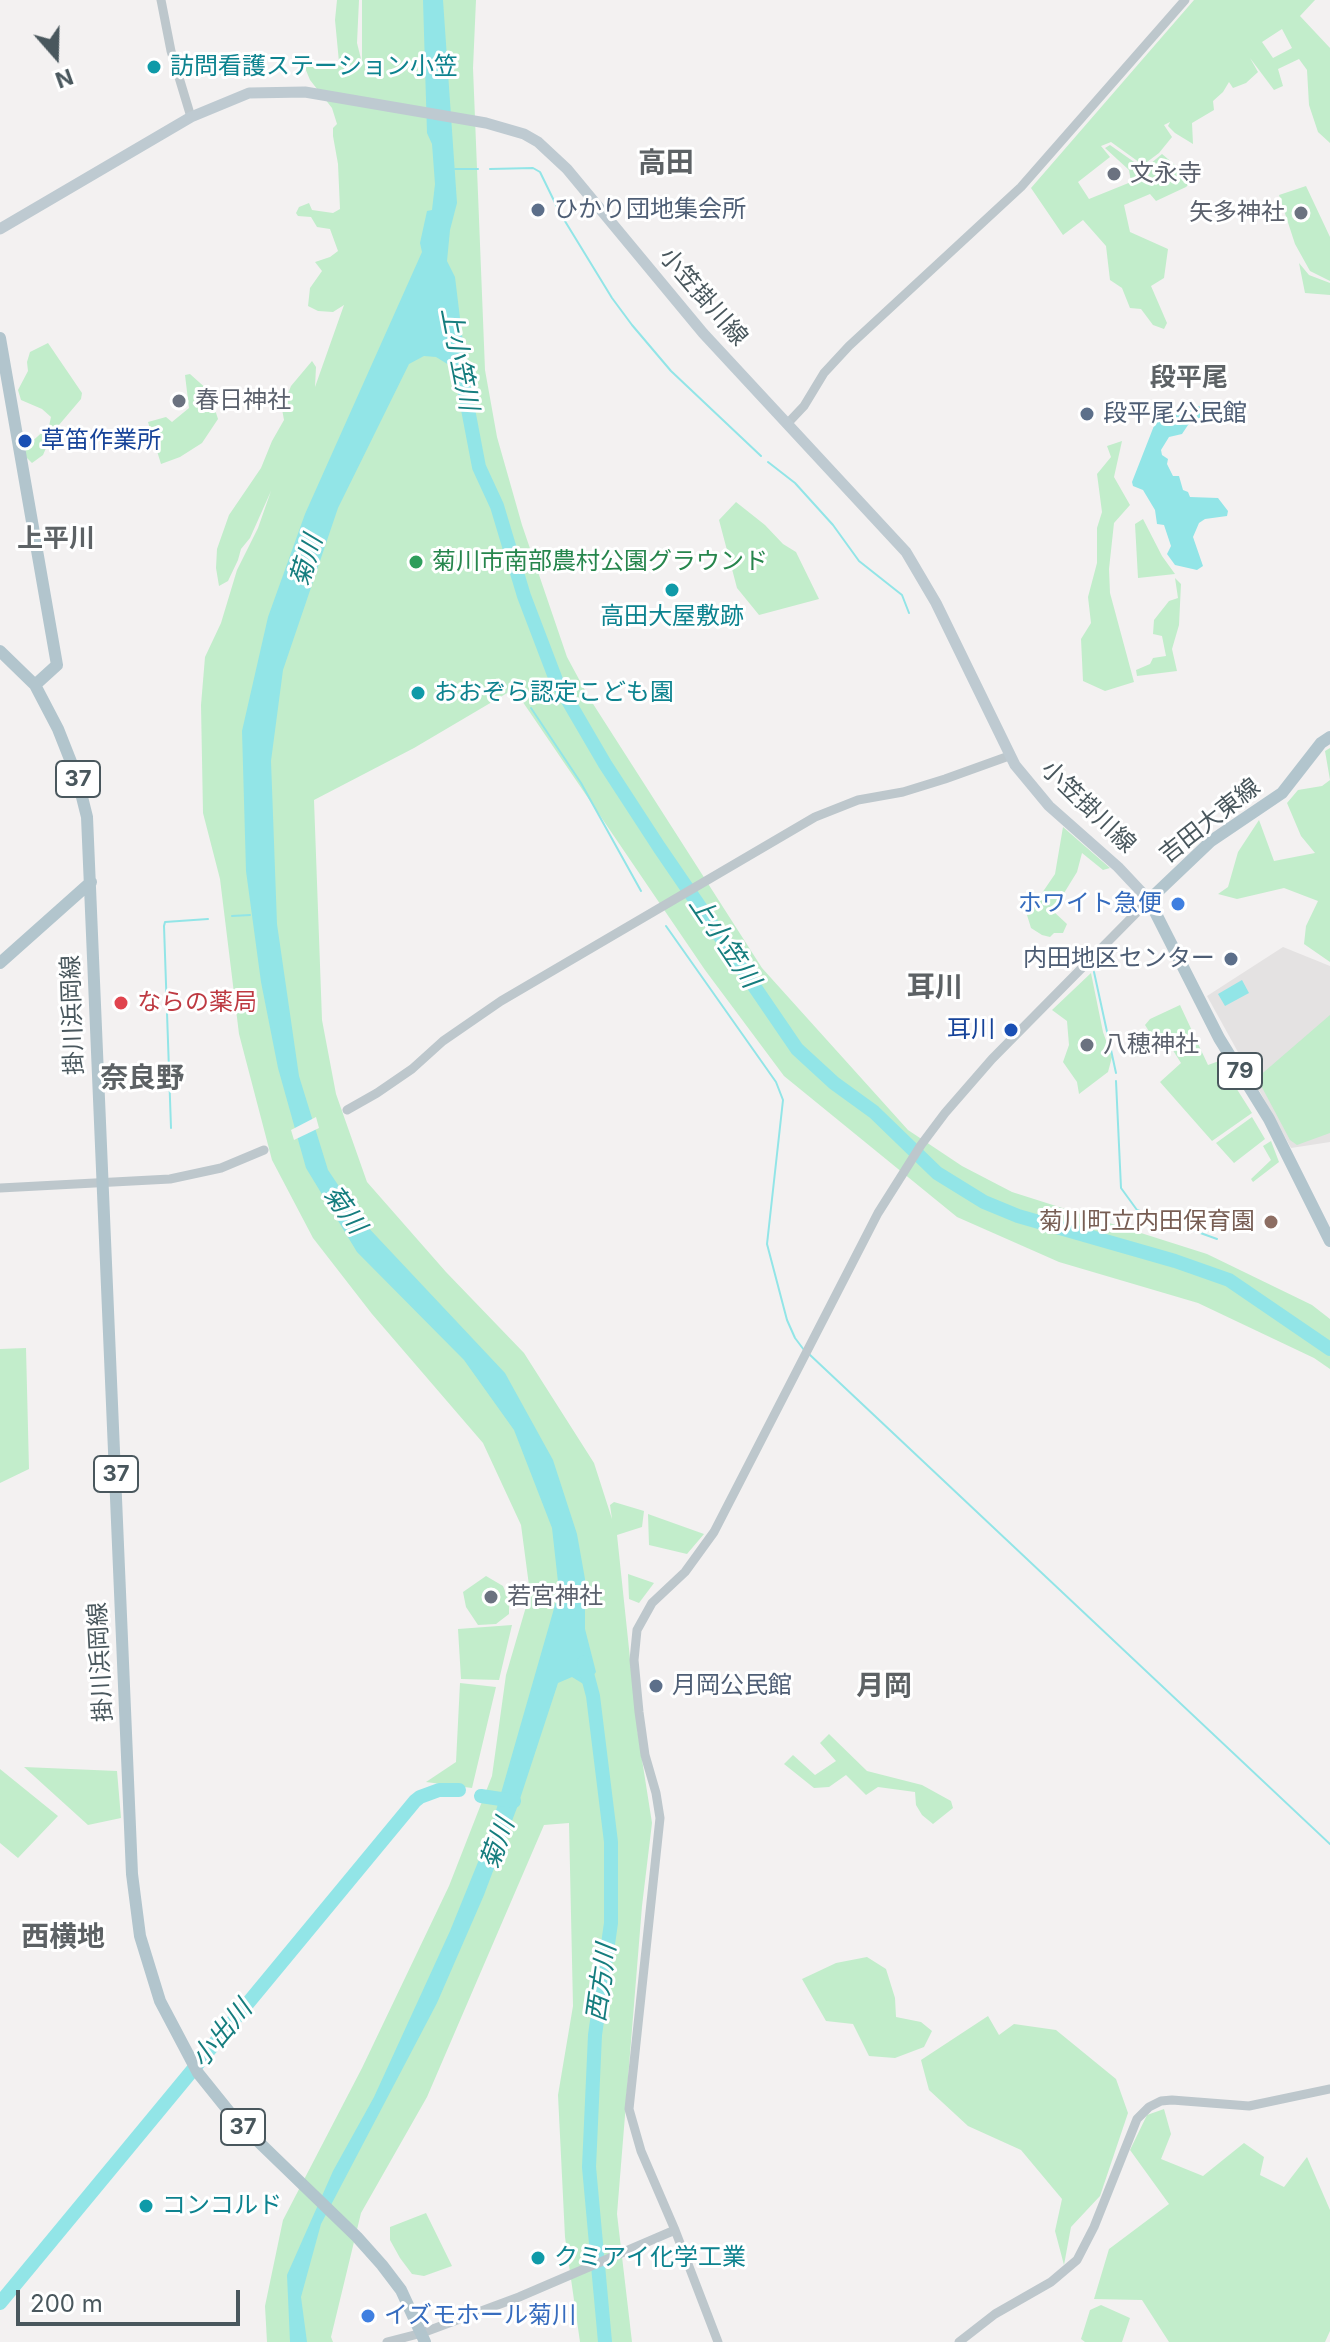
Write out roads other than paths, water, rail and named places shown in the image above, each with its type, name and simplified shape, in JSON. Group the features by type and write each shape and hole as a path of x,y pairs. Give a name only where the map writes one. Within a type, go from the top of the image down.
{"main road":[{"name":"小笠掛川線","path":"0,229 191,117 238,97 268,91 305,92 480,123 524,134 552,152 703,333 906,552 936,603 1009,756 1039,796 1118,867 1149,900"},
{"path":"0,338 57,665 35,685"},
{"name":"掛川浜岡線","path":"0,651 35,685 58,729 77,777 87,817 132,1874 147,1965 160,2001 198,2073 235,2119 357,2237 401,2290 424,2338"},
{"name":"吉田大東線","path":"1149,900 1211,841 1282,793 1321,743 1330,737"},
{"name":"掛川浜岡線","path":"0,963 91,882"},
{"name":"79","path":"1149,900 1219,1038 1269,1119 1330,1241"}],"street":[{"path":"161,0 171,51 191,117"},
{"path":"787,424 804,406 824,373 849,346 1021,187 1185,0"},
{"path":"347,1110 412,1069 475,1018 815,817 858,800 903,792 1009,756"},
{"path":"718,2342 641,2151 629,2109 660,1818 645,1755 634,1649 637,1630 652,1603 685,1572 714,1532 878,1213 921,1145 992,1059 1149,900"},
{"path":"0,1188 199,1174 264,1150"},
{"path":"959,2342 995,2314 1051,2282 1077,2260 1094,2227 1137,2119 1149,2107 1172,2100 1249,2106 1330,2089"},
{"path":"387,2342 424,2338 675,2230"}],"water":[{"name":"菊川","path":"423,0 443,0 457,203 447,261 455,277 464,351 449,365 436,357 424,356 409,364 338,508 283,670 271,761 277,924 299,1076 328,1170 363,1222 505,1373 553,1460 577,1534 585,1579 585,1629 596,1672 585,1685 572,1677 558,1683 518,1805 484,1895 437,2003 321,2224 301,2297 307,2342 290,2342 287,2275 333,2171 374,2097 450,1931 489,1835 559,1591 552,1528 514,1430 464,1360 357,1252 306,1168 278,1068 261,982 246,871 242,731 268,617 305,514 422,252 420,243 427,211 432,210 435,184 432,144 427,133"},
{"path":"1197,406 1209,408 1214,415 1196,420 1182,434 1169,437 1161,450 1168,459 1173,476 1179,476 1183,490 1190,497 1218,498 1228,511 1227,516 1205,519 1199,523 1193,537 1203,566 1197,570 1175,565 1167,554 1171,546 1164,525 1157,524 1155,510 1143,490 1133,486 1132,482 1159,413 1186,414"},
{"path":"1242,980 1249,993 1225,1006 1218,994"}],"waterway":[{"path":"490,169 533,168 540,172 560,213 632,325 671,371 761,456"},
{"path":"455,169 478,169"},
{"name":"上小笠川","path":"455,341 479,467 497,506 524,596 556,680 659,847 797,1049 834,1083 874,1112 937,1173 984,1202 1018,1216 1175,1261 1229,1280 1330,1349"},
{"path":"768,462 795,483 833,525 859,561 902,595 909,613"},
{"path":"531,708 581,783 641,891"},
{"path":"232,916 250,915"},
{"path":"171,1128 164,926 165,922 208,919"},
{"path":"666,926 776,1082 783,1100 767,1244 787,1320 804,1350"},
{"path":"1094,972 1116,1073"},
{"path":"1116,1081 1121,1188 1137,1210 1217,1239"},
{"path":"809,1354 1330,1844"},
{"name":"西方川","path":"584,1662 593,1696 611,1842 611,1923 595,2035 589,2167 605,2342"},
{"name":"小出川","path":"0,2303 415,1801 439,1790 459,1790"},
{"name":"小出川","path":"481,1796 514,1801"}],"place":[{"name":"訪問看護ステーション小笠","path":"154,67"},
{"name":"文永寺","path":"1114,174"},
{"name":"ひかり団地集会所","path":"538,210"},
{"name":"矢多神社","path":"1301,213"},
{"name":"春日神社","path":"179,401"},
{"name":"段平尾公民館","path":"1087,414"},
{"name":"草笛作業所","path":"25,441"},
{"name":"菊川市南部農村公園グラウンド","path":"416,562"},
{"name":"高田大屋敷跡","path":"672,590"},
{"name":"おおぞら認定こども園","path":"418,693"},
{"name":"ホワイト急便","path":"1178,904"},
{"name":"内田地区センター","path":"1231,959"},
{"name":"ならの薬局","path":"121,1003"},
{"name":"耳川","path":"1011,1030"},
{"name":"八穂神社","path":"1087,1045"},
{"name":"菊川町立内田保育園","path":"1271,1222"},
{"name":"若宮神社","path":"491,1597"},
{"name":"月岡公民館","path":"656,1686"},
{"name":"コンコルド","path":"146,2206"},
{"name":"クミアイ化学工業","path":"538,2258"},
{"name":"イズモホール菊川","path":"368,2316"}],"district":[{"name":"高田","path":"666,164"},
{"name":"段平尾","path":"1189,378"},
{"name":"上平川","path":"56,539"},
{"name":"耳川","path":"935,988"},
{"name":"奈良野","path":"142,1079"},
{"name":"月岡","path":"884,1687"},
{"name":"西横地","path":"63,1938"}]}
